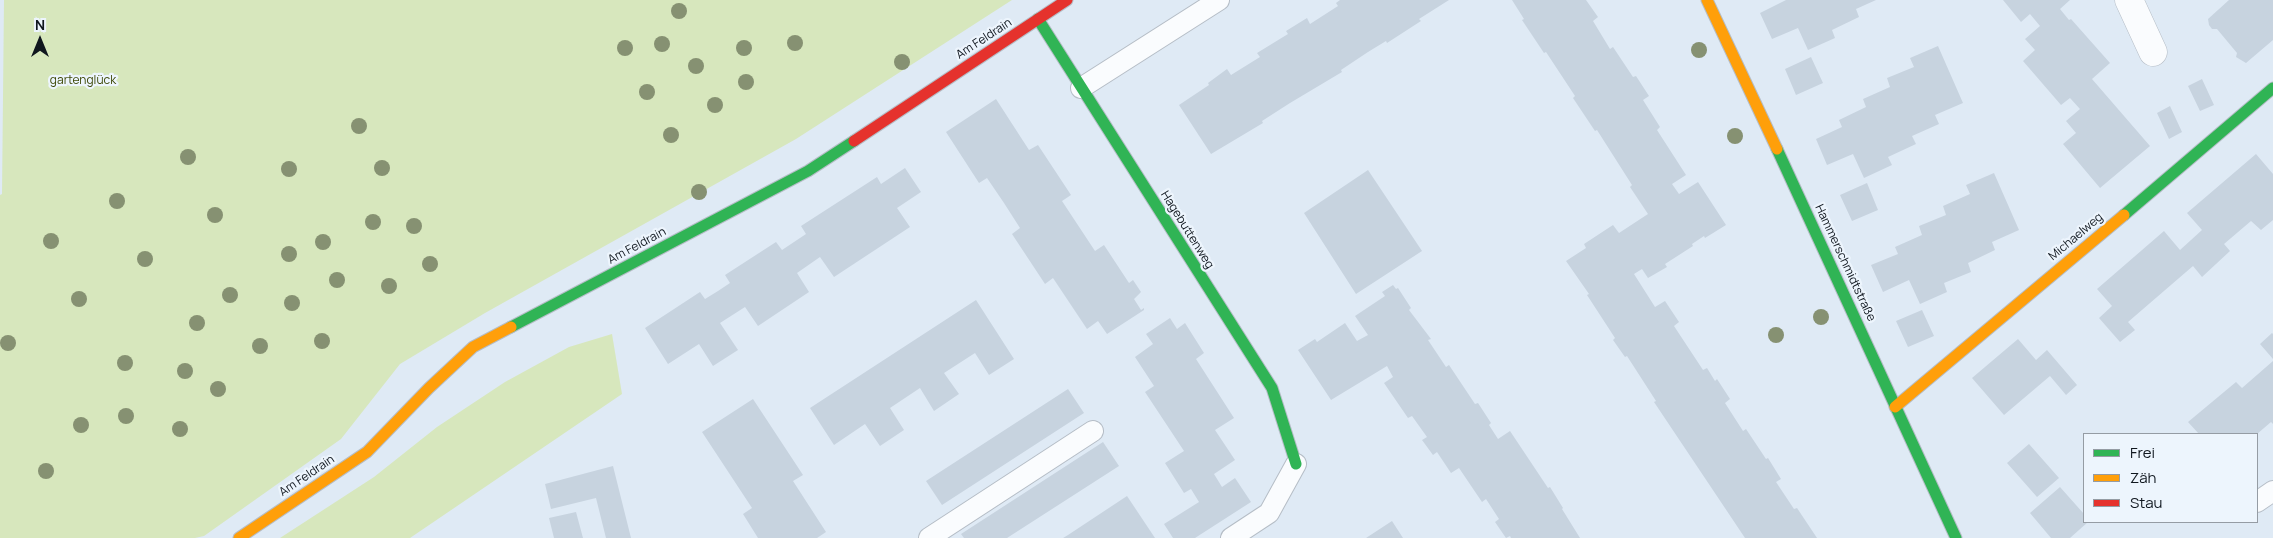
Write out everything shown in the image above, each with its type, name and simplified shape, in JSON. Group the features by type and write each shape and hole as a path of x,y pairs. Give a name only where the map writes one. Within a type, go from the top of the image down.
{"street":[{"name":"Am Feldrain","path":"239,538 367,452 429,388 473,348 808,171 1067,0"},
{"name":"Hammerschmidtstraße","path":"1707,0 1834,270 1956,538"},
{"path":"2129,0 2153,52"},
{"name":"Hagebuttenweg","path":"1038,19 1272,388 1296,464"},
{"name":"Michaelweg","path":"1895,407 2273,88"}],"lane":[{"path":"1081,88 1219,0"},
{"path":"928,538 1093,431"},
{"path":"1231,538 1269,513 1296,464"},
{"path":"2258,501 2273,491"}],"green space":[{"name":"gartenglück","path":"4,0 1012,0 796,139 485,313 400,364 341,439 204,536 195,538 0,538 0,195 2,194"},
{"path":"612,334 622,394 410,538 280,538 374,477 437,427 505,382 569,347"}],"building":[{"path":"1340,0 1449,0 1387,43 1386,41 1368,52 1341,70 1342,72 1211,154 1179,105 1209,85 1208,83 1227,69 1231,75 1260,57 1257,53 1288,34 1286,31 1307,18 1310,24 1338,6 1336,3"},
{"path":"1512,0 1586,0 1598,17 1593,21 1610,49 1613,47 1633,77 1636,76 1649,96 1643,100 1660,127 1657,130 1686,175 1672,184 1679,194 1698,182 1726,225 1692,244 1693,246 1665,264 1667,267 1648,278 1642,269 1634,274 1655,307 1665,301 1679,322 1674,326 1703,370 1707,368 1715,381 1717,379 1730,399 1725,403 1743,431 1746,429 1766,459 1768,458 1781,479 1776,482 1794,509 1797,508 1817,538 1745,538 1654,402 1656,401 1627,356 1625,357 1613,340 1615,338 1587,295 1589,294 1566,261 1586,248 1584,244 1613,225 1619,233 1648,214 1597,130 1595,131 1573,98 1575,96 1522,20 1524,19"},
{"path":"1786,0 1876,0 1856,9 1859,17 1832,30 1835,38 1808,50 1798,28 1772,39 1760,13"},
{"path":"2003,0 2070,0 2060,9 2110,63 2092,79 2150,146 2100,188 2063,144 2076,133 2066,121 2080,109 2070,98 2061,105 2023,61 2035,50 2025,39 2040,26 2030,14 2021,22"},
{"path":"2229,0 2273,0 2273,40 2246,63 2236,57 2237,53 2217,29 2212,29 2209,25 2208,19"},
{"path":"1938,46 1963,103 1935,115 1939,124 1912,136 1916,144 1888,157 1892,165 1864,178 1853,154 1827,165 1816,139 1842,127 1839,120 1866,107 1863,99 1890,87 1887,78 1914,67 1910,58"},
{"path":"1811,57 1823,83 1796,95 1785,69"},
{"path":"2202,79 2214,105 2200,111 2188,86"},
{"path":"996,99 1029,150 1038,145 1071,195 1062,201 1095,251 1104,245 1129,283 1133,280 1141,292 1134,299 1141,310 1144,308 1144,310 1107,334 1098,321 1087,329 1053,278 1045,284 1012,234 1020,228 1004,203 987,178 979,183 946,132"},
{"path":"2170,106 2182,132 2169,139 2157,113"},
{"path":"2256,154 2273,174 2273,220 2261,230 2251,221 2224,244 2230,251 2202,277 2193,266 2128,322 2135,330 2120,342 2099,318 2112,306 2097,289 2164,231 2180,250 2202,230 2187,213"},
{"path":"905,168 921,192 897,208 910,227 834,277 820,257 797,273 809,292 758,326 745,307 720,323 738,350 713,366 699,344 668,364 645,328 700,292 705,299 718,291 730,283 725,275 776,242 782,250 806,234 801,226 877,177 881,184"},
{"path":"1368,170 1422,251 1356,294 1304,213"},
{"path":"1994,173 2019,230 1992,242 1995,250 1968,263 1971,272 1944,283 1947,292 1920,304 1909,280 1883,292 1871,265 1898,254 1895,247 1922,235 1919,226 1946,215 1943,206 1970,194 1966,185"},
{"path":"1867,183 1878,210 1852,221 1840,195"},
{"path":"1393,285 1396,289 1398,288 1411,308 1409,310 1431,339 1428,340 1446,367 1449,365 1475,404 1478,403 1491,423 1489,425 1498,439 1510,431 1548,488 1550,487 1580,538 1511,538 1510,536 1506,538 1495,522 1499,519 1486,499 1482,502 1459,468 1451,473 1437,452 1433,455 1422,440 1427,437 1412,416 1408,418 1384,383 1393,377 1387,366 1331,400 1298,350 1315,339 1317,342 1345,323 1357,341 1368,335 1355,316 1385,296 1382,292"},
{"path":"976,300 1014,359 989,375 975,353 944,373 959,394 934,411 920,388 890,408 904,430 880,446 865,424 834,445 810,408"},
{"path":"1922,310 1934,336 1908,347 1896,321"},
{"path":"1170,318 1177,329 1185,323 1204,353 1196,359 1234,418 1215,430 1235,460 1214,474 1222,487 1235,478 1251,502 1195,538 1173,538 1164,524 1199,502 1191,489 1184,493 1165,463 1184,451 1145,392 1154,386 1135,357 1153,344 1146,334"},
{"path":"2273,334 2273,359 2260,344"},
{"path":"2018,339 2036,360 2047,350 2077,385 2066,395 2050,376 2004,415 1972,378"},
{"path":"2273,361 2273,424 2271,422 2258,433 2198,433 2188,422 2236,382 2242,388"},
{"path":"1068,389 1084,413 942,505 926,481"},
{"path":"753,399 803,475 793,481 826,532 817,538 758,538 743,514 752,508 702,432"},
{"path":"1103,442 1119,466 1007,538 964,538 961,534"},
{"path":"2029,444 2059,478 2037,497 2007,463"},
{"path":"613,466 631,538 606,538 596,498 551,509 545,484"},
{"path":"2060,487 2083,513 2083,523 2087,523 2070,538 2051,538 2030,513"},
{"path":"1127,496 1155,538 1063,538 1068,535"},
{"path":"576,512 583,538 554,538 549,518"},
{"path":"1392,521 1403,538 1366,538"}],"traffic: fast":[{"path":"1038,19 1272,388 1296,464"},
{"path":"2124,215 2273,88"},
{"path":"511,327 808,171 854,141"},
{"path":"1777,149 1956,538"}],"traffic: slow":[{"path":"1707,0 1777,149"},
{"path":"1895,407 2124,215"},
{"path":"239,538 367,452 429,388 473,347 511,327"}],"traffic: jam":[{"path":"854,141 1067,0"}]}
